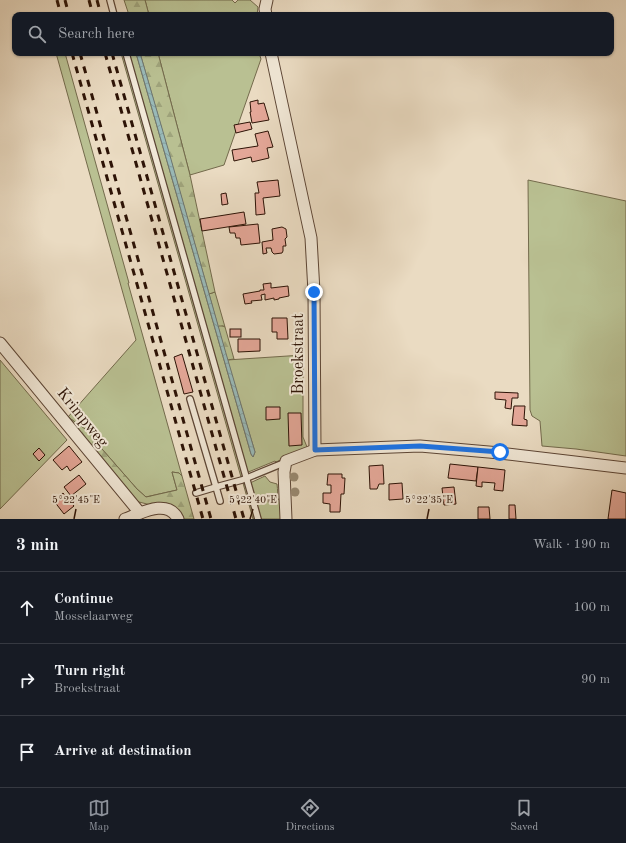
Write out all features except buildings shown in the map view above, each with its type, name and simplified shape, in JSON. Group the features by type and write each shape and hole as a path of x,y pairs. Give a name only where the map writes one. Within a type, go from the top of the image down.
{"street":[{"path":"266,12 267,0"},
{"name":"Broekstraat","path":"272,56 311,238 314,292 315,450"},
{"name":"Krimpweg","path":"0,343 140,513"},
{"path":"286,519 284,472 286,461 315,450 420,446 500,452 626,468"},
{"path":"125,519 157,508 167,509 176,514 178,519"}],"lane":[{"path":"110,0 113,12"},
{"path":"127,56 258,519"},
{"path":"190,399 220,501"},
{"path":"196,493 247,478 286,461"}],"green space":[{"path":"124,0 145,0 148,12 128,12"},
{"path":"145,0 232,0 235,3 238,0 250,0 258,7 257,12 148,12"},
{"path":"57,56 66,56 182,476 179,473 172,472 177,490 146,497 137,489 88,431 68,417 136,340"},
{"path":"122,56 137,56 253,457 255,452 227,360 303,355 303,437 307,447 302,451 246,473 247,475 241,477"},
{"path":"141,56 159,56 190,175 215,292 209,294"},
{"path":"159,56 260,56 261,59 224,165 190,175"},
{"path":"528,180 626,201 626,456 542,446 540,421 532,416 530,410"},
{"path":"215,292 225,327 218,327 209,294"},
{"path":"218,327 225,327 234,359 227,360"},
{"path":"0,360 67,440 0,509"},
{"path":"68,417 88,431 137,489 146,497 177,490 172,472 179,473 182,476 194,519 182,519 151,505 139,502 66,419"},
{"path":"265,476 270,482 277,484 278,498 283,519 253,519 243,483 250,483"}],"water":[{"path":"137,56 141,56 155,103 255,452 253,457"}],"railway":[{"path":"57,0 60,12"},
{"path":"65,0 68,12"},
{"path":"89,0 92,12"},
{"path":"97,0 100,12"},
{"path":"73,56 203,519"},
{"path":"81,56 211,519"},
{"path":"106,56 236,519"},
{"path":"113,56 244,519"}],"route":[{"path":"314,292 315,450 420,446 500,452"}]}
